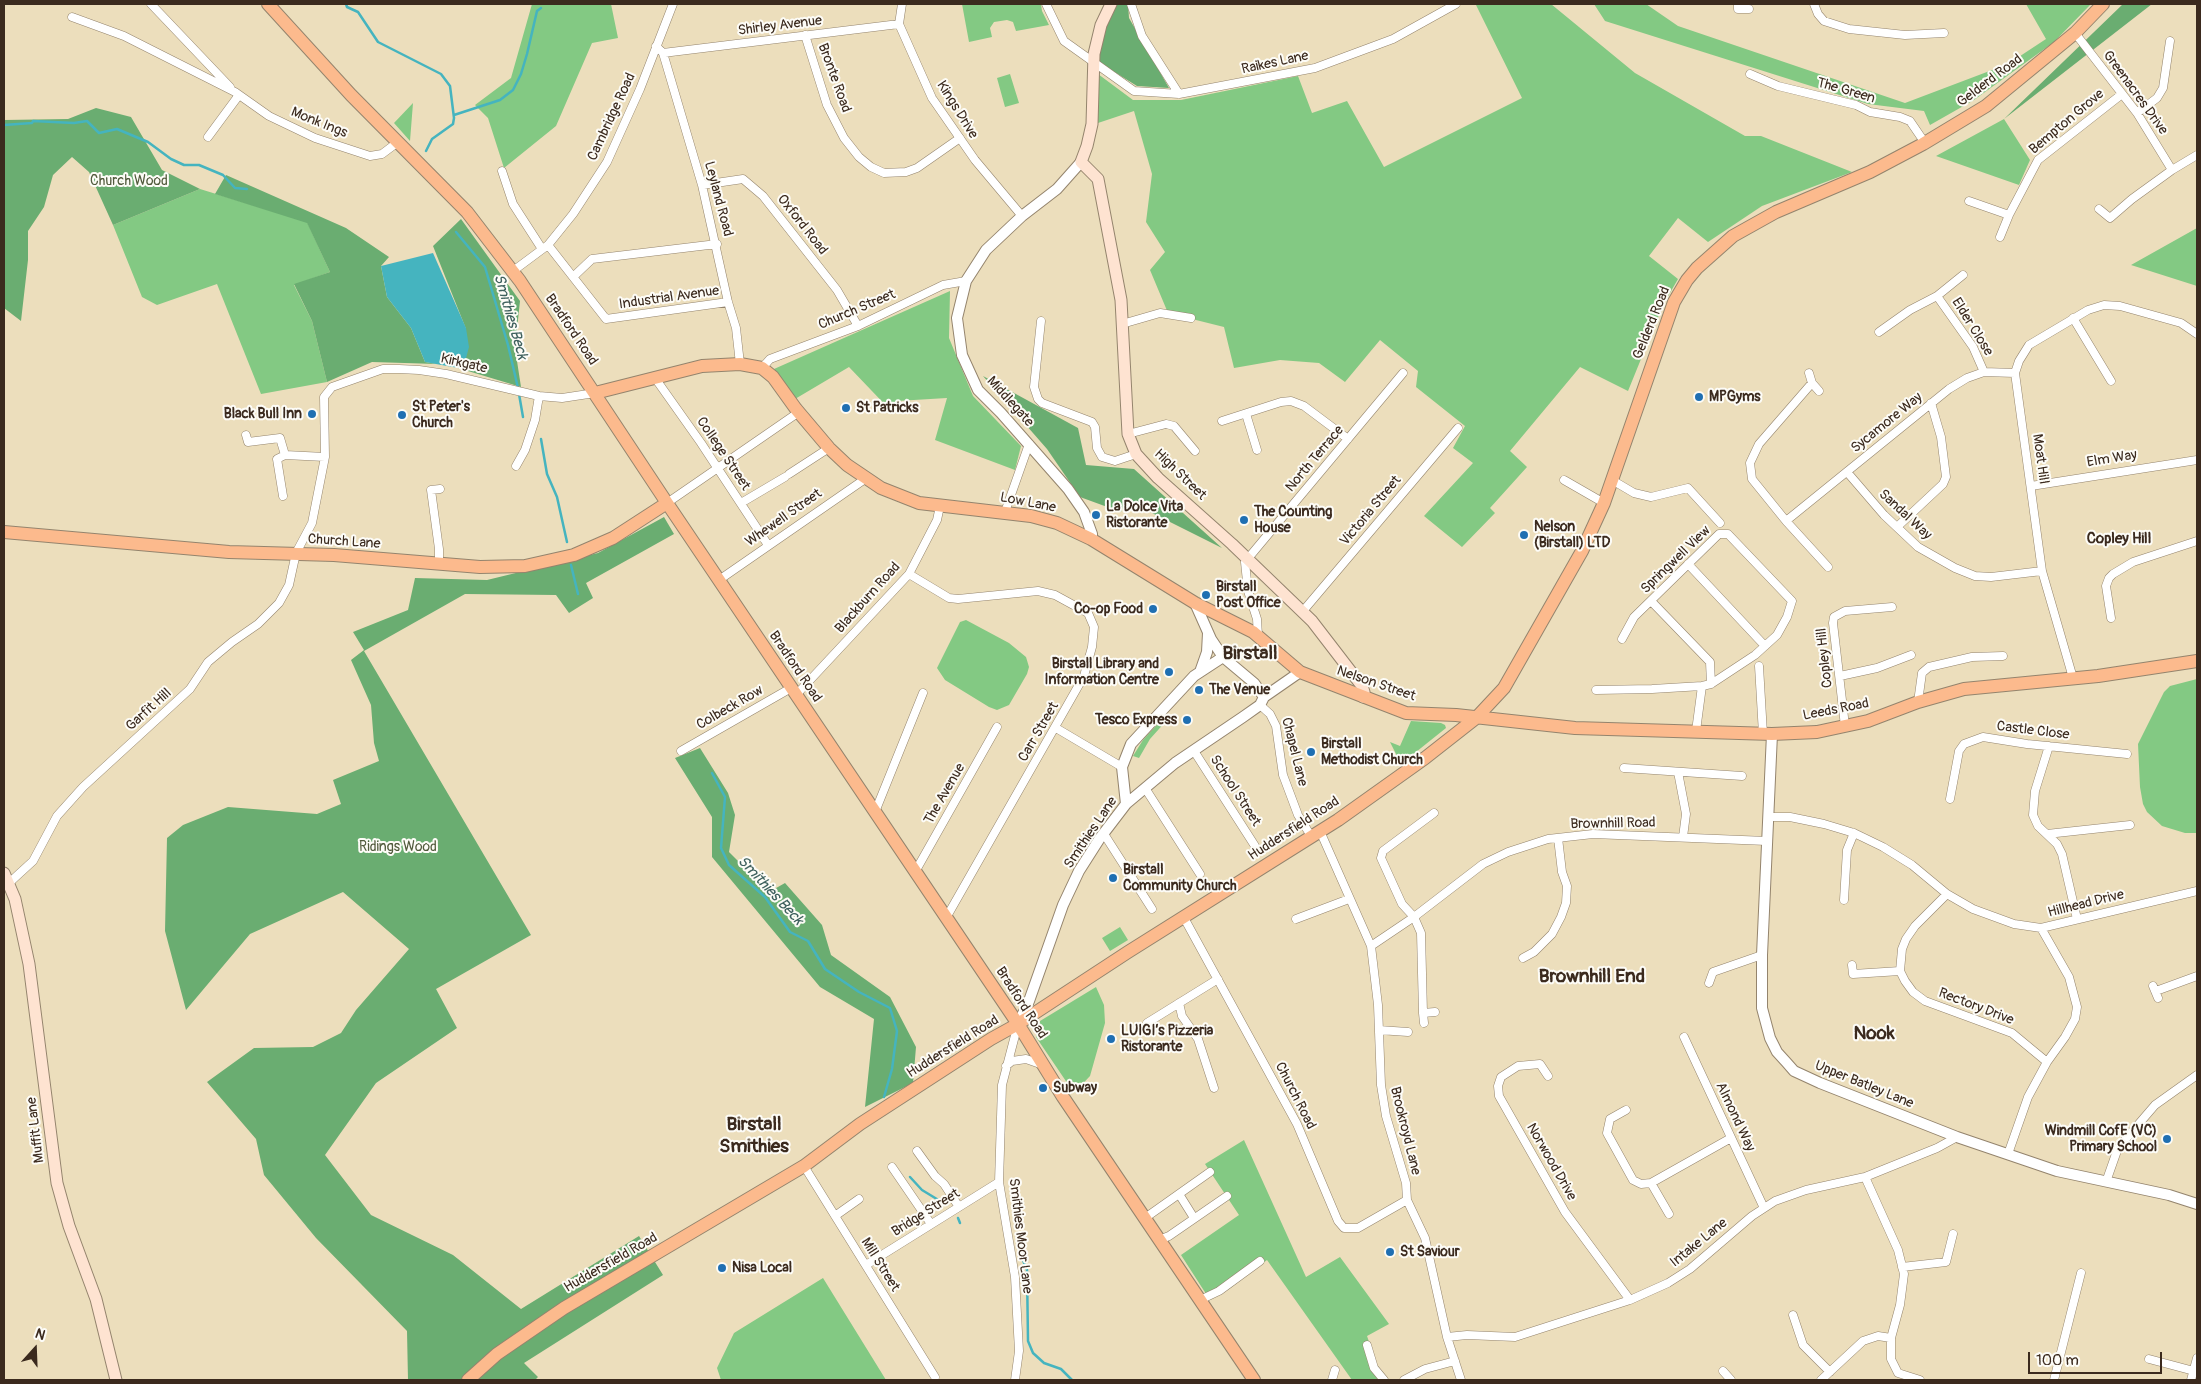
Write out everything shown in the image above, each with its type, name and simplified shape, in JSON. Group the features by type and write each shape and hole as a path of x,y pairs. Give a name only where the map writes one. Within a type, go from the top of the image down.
{"main road":[{"name":"Bradford Road","path":"268,4 351,95 467,212 513,271 1018,1024 1159,1240 1254,1380"},
{"path":"1081,162 1092,124 1093,63 1101,26 1111,4"},
{"name":"Gelderd Road","path":"1476,718 1504,688 1582,551 1604,503 1674,302 1687,280 1733,236 1776,212 1870,172 1925,143 1986,106 2075,33 2103,4"},
{"name":"High Street","path":"1081,162 1098,179 1121,300 1128,434 1136,454 1158,478 1303,611 1362,686 1363,697"},
{"name":"Kirkgate","path":"595,393 702,366 740,364 762,368"},
{"name":"Low Lane","path":"762,368 773,377 829,448 865,479 910,501 940,506 1005,512 1057,523 1091,540 1195,603 1258,636 1300,672"},
{"name":"Church Lane","path":"4,532 229,552 296,554 480,567 525,566 574,555 613,538 667,503"},
{"name":"Leeds Road","path":"1476,718 1575,728 1767,734 1817,732 1868,721 1918,702 1964,689 2072,678 2197,661"},
{"name":"Nelson Street","path":"1300,672 1406,713 1476,718"},
{"name":"Huddersfield Road","path":"468,1380 497,1354 564,1308 804,1166 860,1124 991,1039 1018,1024 1183,916 1316,834 1425,758 1476,718"},
{"name":"Muffit Lane","path":"7,878 29,964 57,1183 69,1226 96,1299 116,1380"}],"street":[{"name":"Monk Ings","path":"151,4 237,94"},
{"name":"Cambridge Road","path":"513,271 545,247 573,214 607,162 640,89 673,4"},
{"name":"Kings Drive","path":"902,4 900,24 932,98 975,160 1022,216"},
{"name":"Raikes Lane","path":"1046,4 1064,41 1134,91 1180,94 1315,68 1393,39 1456,4"},
{"path":"1131,4 1142,36 1180,94"},
{"path":"1738,4 1738,9 1749,9"},
{"path":"1814,4 1824,22 1849,29 1905,35 1944,33"},
{"name":"Monk Ings","path":"72,17 124,36 237,94 269,116 315,138 370,156 382,154 398,142"},
{"name":"Shirley Avenue","path":"663,53 900,24"},
{"name":"Greenacres Drive","path":"2075,33 2137,113 2172,170"},
{"name":"Bronte Road","path":"806,35 831,113 844,138 859,157 871,167 884,173 906,172 917,168 960,138"},
{"path":"2137,113 2157,98 2163,88 2170,41"},
{"name":"Leyland Road","path":"656,46 663,53 702,185 717,244 728,302 736,328 740,364"},
{"name":"The Green","path":"1750,74 1778,86 1856,105 1870,112 1900,117 1910,121 1925,143"},
{"path":"208,137 237,94"},
{"name":"Bempton Grove","path":"2000,236 2009,214 2038,160 2122,94"},
{"path":"2100,209 2110,218 2132,199 2172,170 2197,155"},
{"name":"Middlegate","path":"1081,162 1057,189 1022,216 986,250 966,281 957,318 962,355 978,390 1068,488 1084,512 1092,534 1091,540"},
{"name":"Industrial Avenue","path":"502,172 513,204 545,247 573,277 606,319 728,302"},
{"name":"Oxford Road","path":"702,185 743,179 763,196 837,290 858,326"},
{"path":"1969,200 2009,214"},
{"path":"573,277 592,259 717,244"},
{"name":"Elder Close","path":"1879,332 1910,310 1937,296 1963,276"},
{"name":"Church Street","path":"762,368 770,359 858,326 943,285 966,281"},
{"name":"Elder Close","path":"1937,296 1973,347 1984,372"},
{"name":"Moat Hill","path":"2072,678 2042,571 2015,373 2023,351 2029,345 2088,310 2104,305 2120,306 2181,323 2197,334"},
{"path":"1122,324 1160,313 1191,318"},
{"path":"2073,318 2111,381"},
{"path":"1041,321 1034,388 1038,399 1042,403 1092,422 1095,427 1097,448 1102,456 1115,461 1136,454"},
{"name":"Kirkgate","path":"296,554 312,523 325,457 324,397 332,387 383,369 419,370 539,396 562,398 595,393"},
{"name":"Sycamore Way","path":"1786,521 1932,403 1967,378 1984,372 2015,373"},
{"path":"1809,373 1812,383 1819,391"},
{"name":"North Terrace","path":"1247,560 1403,374"},
{"name":"College Street","path":"655,378 718,468 768,545"},
{"path":"1812,383 1759,444 1750,463 1752,479 1786,521 1828,567"},
{"path":"516,466 525,450 539,396"},
{"path":"1222,421 1281,402 1291,401 1304,406 1348,440"},
{"path":"1897,527 1939,489 1946,477 1942,437 1932,403"},
{"path":"667,503 799,412"},
{"path":"1246,414 1257,450"},
{"path":"1128,434 1166,424 1174,426 1195,451"},
{"name":"Victoria Street","path":"1303,611 1458,428"},
{"path":"246,435 248,442 280,438 285,454"},
{"path":"1005,512 1029,444"},
{"path":"741,503 829,448"},
{"path":"283,496 277,459 285,454 325,457"},
{"name":"Elm Way","path":"2031,486 2197,460"},
{"name":"Sandal Way","path":"1847,472 1884,515 1918,547 1964,573 1991,577 2042,571"},
{"name":"Whewell Street","path":"719,580 865,479"},
{"path":"1564,480 1604,503"},
{"path":"1612,480 1634,493 1651,498 1688,488 1720,523"},
{"path":"439,564 439,549 431,490 440,489"},
{"name":"Blackburn Road","path":"794,692 909,574 938,520 940,506"},
{"name":"Springwell View","path":"1596,690 1712,684 1755,655 1777,635 1787,617 1792,601 1728,534 1719,534 1634,617 1622,639"},
{"path":"2111,618 2106,586 2113,574 2132,562 2197,541"},
{"name":"Garfit Hill","path":"7,878 33,861 57,816 83,786 190,689 208,662 258,624 279,603 289,585 296,554"},
{"path":"1247,560 1244,565 1248,592 1257,620 1258,636"},
{"path":"1688,564 1765,646"},
{"name":"Carr Street","path":"909,574 950,598 958,599 1038,591 1055,595 1088,613 1094,627 1092,647 1084,676 946,918"},
{"path":"1651,601 1710,662 1712,684"},
{"name":"Chapel Lane","path":"1195,603 1208,632 1223,657 1254,684 1270,714 1276,726 1282,775 1298,816 1316,834"},
{"name":"Copley Hill","path":"1845,726 1833,623 1834,617 1845,611 1892,607"},
{"path":"1199,673 1207,652 1208,632"},
{"path":"1840,676 1877,668 1911,655"},
{"path":"1918,702 1922,674 1928,667 1972,656 2003,656"},
{"path":"1126,804 1122,767 1131,744 1199,673 1223,657"},
{"path":"1759,666 1767,734"},
{"name":"Smithies Lane","path":"1018,1024 1029,1001 1063,905 1079,872 1126,804 1300,672"},
{"path":"1696,731 1702,686"},
{"name":"Colbeck Row","path":"681,751 794,692"},
{"path":"875,812 923,693"},
{"name":"The Avenue","path":"915,872 997,727"},
{"path":"1056,728 1122,767"},
{"name":"Upper Batley Lane","path":"1767,734 1768,817 1762,955 1762,1008 1770,1038 1777,1052 1794,1071 1820,1084 1957,1137 2057,1171 2169,1195 2197,1204"},
{"name":"Castle Close","path":"1950,800 1959,752 1964,744 1983,737 2127,754"},
{"path":"2049,746 2033,805 2033,814 2038,826 2057,844 2062,854 2077,919"},
{"name":"School Street","path":"1194,751 1256,846"},
{"path":"1624,768 1742,776"},
{"path":"1678,772 1686,814 1683,837"},
{"path":"1145,788 1200,874"},
{"path":"1424,1023 1422,933 1414,917 1402,904 1381,858 1383,851 1434,813"},
{"name":"Hillhead Drive","path":"1768,817 1790,817 1824,824 1854,834 1884,847 1912,865 1947,894 1974,909 2006,921 2041,928 2197,891"},
{"path":"2047,834 2130,825"},
{"path":"1104,834 1152,908"},
{"name":"Brookroyd Lane","path":"1316,834 1371,946 1378,1005 1381,1085 1386,1116 1406,1183 1407,1200 1425,1238 1447,1337 1461,1380"},
{"name":"Brownhill Road","path":"1371,946 1414,917 1483,864 1508,852 1548,839 1593,834 1767,841"},
{"path":"1844,900 1847,850 1854,834"},
{"path":"1522,958 1534,952 1552,934 1566,903 1567,886 1562,872 1558,838"},
{"path":"1852,965 1853,974 1900,971 1902,949 1906,939 1915,926 1947,894"},
{"path":"1296,919 1349,899"},
{"name":"Church Road","path":"1183,916 1297,1124 1338,1221 1344,1228 1358,1228 1407,1200"},
{"path":"2008,1154 2028,1097 2047,1062 2075,1019 2077,1007 2069,977 2041,928"},
{"path":"1709,983 1713,972 1762,955"},
{"name":"Rectory Drive","path":"1900,971 1913,992 1925,1000 2012,1033 2047,1062"},
{"path":"2156,992 2197,976"},
{"path":"1147,1023 1218,979"},
{"path":"1179,1004 1182,1016 1198,1040 1214,1088"},
{"path":"1423,1013 1435,1012"},
{"name":"Smithies Moor Lane","path":"1015,1380 1019,1351 1015,1277 999,1182 1002,1085 1018,1024"},
{"path":"1378,1030 1408,1032"},
{"name":"Almond Way","path":"1684,1037 1764,1208"},
{"path":"1006,1066 1012,1061 1026,1059 1043,1065"},
{"name":"Norwood Drive","path":"1548,1076 1540,1064 1518,1066 1501,1077 1498,1086 1499,1096 1566,1212 1630,1300"},
{"path":"2106,1182 2118,1148 2155,1105 2197,1075"},
{"path":"1626,1110 1610,1119 1607,1133 1634,1180 1641,1184 1650,1183 1731,1138"},
{"name":"Intake Lane","path":"1447,1337 1467,1335 1515,1337 1630,1300 1668,1283 1690,1269 1752,1216 1775,1201 1806,1190 1865,1177 1937,1148 1957,1137"},
{"path":"917,1151 934,1176 944,1184 960,1207"},
{"name":"Mill Street","path":"804,1166 935,1377"},
{"path":"892,1167 932,1224"},
{"path":"1145,1218 1210,1172"},
{"path":"1865,1177 1883,1222 1898,1250 1904,1274 1900,1306 1890,1338 1891,1359 1898,1373 1920,1380"},
{"name":"Bridge Street","path":"866,1266 999,1182"},
{"path":"1650,1183 1670,1214"},
{"path":"1179,1194 1194,1218"},
{"path":"1159,1240 1169,1236 1226,1196"},
{"path":"835,1216 859,1199"},
{"path":"1902,1267 1946,1262 1952,1234"},
{"path":"1200,1300 1219,1291 1260,1260"},
{"path":"2054,1380 2081,1273"},
{"path":"1793,1315 1803,1345 1830,1372"},
{"path":"1821,1380 1863,1341 1878,1336 1890,1338"},
{"path":"1368,1345 1374,1368 1384,1380"},
{"path":"2191,1380 2197,1358"},
{"path":"2149,1359 2194,1371"},
{"path":"1404,1380 1425,1369 1455,1361"},
{"path":"1332,1380 1336,1370"},
{"path":"1723,1371 1731,1380"}],"green space":[{"path":"532,4 611,4 618,38 592,43 556,126 504,168 488,118 475,105 511,78"},
{"path":"962,4 1041,4 1042,11 1049,25 1016,31 1013,22 1007,20 994,22 990,28 992,37 969,42"},
{"path":"1116,4 1128,4 1129,18 1169,88 1137,86 1095,60 1104,26"},
{"path":"1551,4 1635,73 1745,136 1761,136 1852,172 1762,206 1708,242 1678,218 1649,256 1678,279 1663,305 1628,391 1580,367 1510,451 1527,467 1490,508 1495,513 1462,547 1424,516 1473,463 1453,448 1465,426 1416,387 1418,371 1380,340 1345,382 1319,363 1280,360 1234,368 1224,327 1168,313 1150,270 1165,252 1146,222 1152,174 1134,111 1098,123 1098,74 1133,100 1181,100 1298,76 1312,113 1347,101 1384,167 1522,98 1476,5"},
{"path":"1594,4 1646,4 1678,26 1905,103 2008,64 2046,39 2026,4 2091,4 2054,42 1974,100 1930,125 1924,111 1868,104 1605,21"},
{"path":"2123,4 2152,4 2004,119"},
{"path":"1010,74 1019,103 1005,107 997,78"},
{"path":"413,103 410,141 394,123"},
{"name":"Church Wood","path":"96,108 131,117 162,170 200,189 113,225 89,172 72,157 53,175 44,207 28,231 28,260 21,321 4,308 4,120 68,119"},
{"path":"2004,119 2030,160 2019,185 1936,156"},
{"path":"226,175 346,228 389,257 381,266 387,297 411,328 425,362 437,364 372,362 327,382 312,321 294,284 330,272 307,223 215,194"},
{"path":"200,189 307,222 330,272 294,285 312,321 327,382 261,394 217,284 157,305 142,297 113,225"},
{"path":"461,219 520,301 515,348 521,387 458,368 465,361 466,329 433,246"},
{"path":"2197,228 2197,286 2131,265"},
{"path":"950,291 949,338 973,396 1021,446 1015,470 935,440 947,398 897,401 893,413 849,367 795,399 774,369"},
{"path":"983,376 1078,428 1086,465 1134,469 1222,548 1126,500 1121,512 1080,497 1047,449"},
{"name":"Ridings Wood","path":"664,517 674,534 586,583 593,598 569,613 556,595 465,594 364,651 531,935 436,989 457,1028 376,1083 325,1155 371,1215 453,1255 521,1309 639,1236 663,1275 524,1363 538,1377 535,1380 408,1380 407,1331 316,1238 264,1175 256,1139 207,1082 254,1048 313,1047 341,1033 356,1010 409,949 343,892 250,934 186,1010 165,931 167,838 183,825 228,807 317,814 341,804 333,780 379,761 374,743 371,705 351,660 364,650 353,632 408,610 415,578 487,580 598,553"},
{"path":"966,620 1009,643 1026,657 1029,667 1027,674 1009,705 997,710 989,707 945,680 937,668 960,622"},
{"path":"2197,679 2197,833 2185,833 2162,826 2147,812 2143,804 2140,787 2138,744 2164,692 2170,686"},
{"path":"1164,717 1167,720 1150,739 1139,758 1133,756 1143,740"},
{"path":"1411,721 1441,723 1446,728 1401,764 1390,742 1400,746"},
{"path":"700,748 728,793 735,815 729,852 769,892 785,883 822,925 831,955 890,997 916,1047 913,1083 865,1107 874,1019 820,987 712,857 712,817 675,758"},
{"path":"1120,927 1128,940 1110,951 1102,938"},
{"path":"1096,987 1104,1005 1105,1023 1090,1076 1074,1093 1036,1037 1040,1021"},
{"path":"1244,1140 1306,1277 1340,1257 1389,1324 1367,1336 1377,1365 1389,1380 1352,1380 1267,1260 1229,1289 1210,1300 1181,1255 1239,1215 1205,1164"},
{"path":"823,1278 886,1380 721,1380 717,1368 734,1333"}],"water":[{"path":"433,253 466,328 469,347 465,362 458,368 425,362 411,328 387,297 381,266"}],"waterway":[{"path":"346,4 347,7 358,12 378,42 441,74 450,86 453,124 432,139 426,151"},
{"path":"454,115 500,100 513,90 521,74 537,11 541,8"},
{"path":"4,125 32,123 33,121 74,123 87,121 99,133 117,129 148,142 171,159 184,165 199,165 223,175 235,188 247,189"},
{"name":"Smithies Beck","path":"456,232 485,267 508,345 518,388"},
{"name":"Smithies Beck","path":"519,394 523,417"},
{"name":"Smithies Beck","path":"541,439 547,474 557,497 567,542"},
{"name":"Smithies Beck","path":"571,565 578,594"},
{"name":"Smithies Beck","path":"712,773 725,797 721,848 729,865 765,897 790,932 808,941 825,969 859,992 890,1008 897,1031 892,1069 884,1097"},
{"name":"Smithies Beck","path":"910,1177 922,1190 945,1204"},
{"name":"Smithies Beck","path":"958,1218 960,1223"},
{"name":"Smithies Beck","path":"1020,1253 1027,1270 1028,1341 1033,1353 1044,1363 1061,1369 1072,1380"}],"place":[{"name":"MPGyms","path":"1699,397"},
{"name":"St Patricks","path":"846,408"},
{"name":"Black Bull Inn","path":"312,414"},
{"name":"St Peter's Church","path":"402,415"},
{"name":"La Dolce Vita Ristorante","path":"1096,515"},
{"name":"The Counting House","path":"1244,520"},
{"name":"Nelson (Birstall) LTD","path":"1524,535"},
{"name":"Birstall Post Office","path":"1206,595"},
{"name":"Co-op Food","path":"1153,609"},
{"name":"Birstall Library and Information Centre","path":"1169,672"},
{"name":"The Venue","path":"1199,690"},
{"name":"Tesco Express","path":"1187,720"},
{"name":"Birstall Methodist Church","path":"1311,752"},
{"name":"Birstall Community Church","path":"1113,878"},
{"name":"LUIGI’s Pizzeria Ristorante","path":"1111,1039"},
{"name":"Subway","path":"1043,1088"},
{"name":"Windmill CofE (VC) Primary School","path":"2167,1139"},
{"name":"St Saviour","path":"1390,1252"},
{"name":"Nisa Local","path":"722,1268"}],"district":[{"name":"Copley Hill","path":"2119,539"},
{"name":"Birstall","path":"1250,654"},
{"name":"Brownhill End","path":"1592,977"},
{"name":"Nook","path":"1874,1034"},
{"name":"Birstall Smithies","path":"754,1136"}]}
